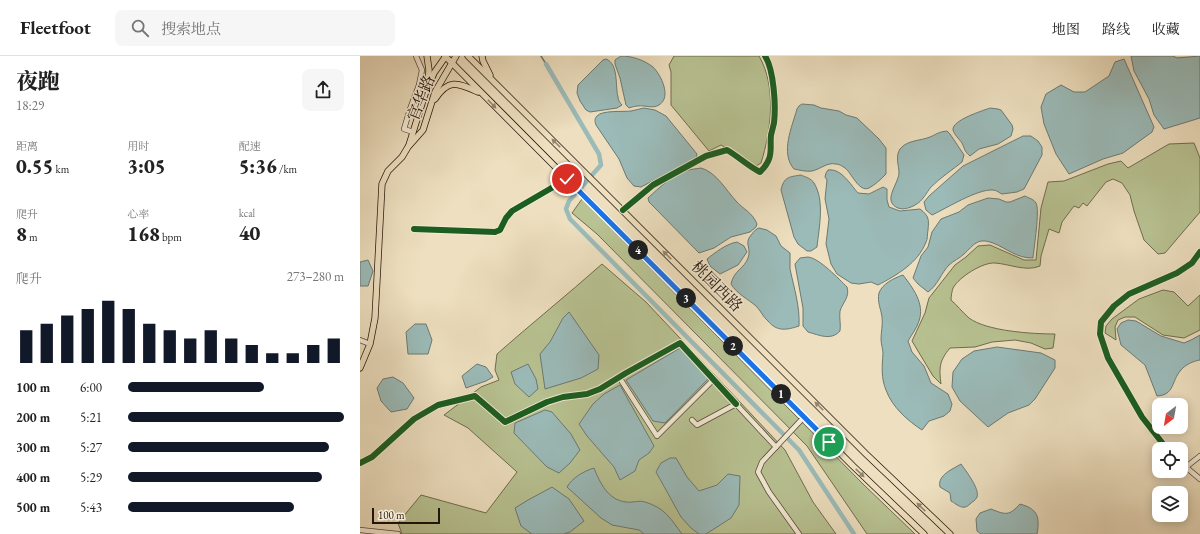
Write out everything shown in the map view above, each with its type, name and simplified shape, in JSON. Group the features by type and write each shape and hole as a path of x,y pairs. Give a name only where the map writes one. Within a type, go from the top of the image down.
{"main road":[{"path":"427,56 429,70 428,88"},
{"name":"官华路","path":"408,147 428,88 434,74 445,56"},
{"name":"桃园西路","path":"445,56 804,417 924,534"},
{"name":"官华路","path":"360,368 370,344 375,318 382,184 388,171 402,157 408,147 423,130 435,92 456,56"},
{"name":"桃园西路","path":"468,56 866,454 950,534"},
{"path":"482,56 493,81"},
{"path":"430,106 446,86 458,84 481,93"}],"street":[{"path":"413,132 404,129 419,85 422,70 416,56"},
{"path":"623,210 653,185 706,156 727,150 760,172 766,167 769,159 774,114 772,76 769,62 765,56"},
{"path":"414,229 494,232 500,230 506,218 512,211 569,181"},
{"path":"1161,442 1142,418 1108,358 1100,334 1101,322 1114,306 1129,294 1177,273 1192,263 1200,252"},
{"path":"360,340 370,344"},
{"path":"360,463 372,457 414,419 438,405 475,396 505,422 563,396 587,394 600,389 680,343 776,447"},
{"path":"619,377 658,436 714,379"},
{"path":"692,420 698,425 736,404"},
{"path":"799,534 769,492 758,472 762,462 804,417"},
{"path":"1188,465 1200,456"},
{"path":"1188,469 1199,477"},
{"path":"360,530 398,534"}],"green space":[{"path":"674,56 759,56 765,68 770,95 770,123 761,163 756,166 721,145 709,151 671,105 671,72 669,65"},
{"path":"1194,143 1200,158 1200,212 1165,253 1158,254 1144,240 1130,195 1122,183 1113,179 1106,182 1087,206 1083,203 1079,208 1074,206 1062,222 1059,233 1049,229 1041,256 1040,266 1035,268 1024,268 990,263 972,271 960,279 953,288 951,300 969,318 986,326 998,329 1055,334 1053,348 1045,349 1031,343 1015,340 992,342 975,347 950,348 941,365 941,384 933,376 912,341 925,313 929,298 955,265 978,246 990,245 1024,260 1036,260 1041,208 1048,182 1064,181 1108,164 1121,161 1128,168 1169,144"},
{"path":"582,199 862,483 915,534 867,534 807,446 597,234 572,213"},
{"path":"602,264 646,302 785,450 813,502 836,534 402,534 398,523 421,495 486,513 517,472 468,428 444,415 481,387 499,380 495,370 497,354"},
{"path":"1163,290 1174,292 1188,306 1200,295 1200,330 1184,338 1163,335 1135,317 1125,317 1118,320 1115,327 1116,340 1105,333 1106,326 1112,319 1139,299"}],"water":[{"path":"621,56 642,60 653,67 662,80 665,92 665,97 659,105 654,107 635,106 629,108 626,105 620,78 615,64 615,60"},
{"path":"1131,56 1173,56 1177,58 1200,56 1200,118 1164,129 1154,115 1149,99 1134,71"},
{"path":"606,59 615,70 618,98 622,105 617,108 590,112 586,110 580,101 577,93 578,85 603,60"},
{"path":"1124,59 1154,127 1152,132 1123,153 1103,159 1069,174 1056,154 1044,124 1041,107 1046,94 1061,85 1074,92 1085,92 1109,76 1115,62"},
{"path":"802,104 814,105 821,108 839,111 857,118 879,139 886,148 886,174 869,188 865,189 859,185 845,168 838,164 830,164 810,171 794,169 790,163 787,148 797,109"},
{"path":"644,108 655,110 666,116 697,154 696,158 693,160 641,187 634,186 627,178 619,159 596,125 595,118 603,113 631,111"},
{"path":"990,108 1001,110 1012,125 1013,129 1011,136 998,144 979,149 970,156 954,133 954,126 968,116"},
{"path":"947,131 964,155 962,162 931,187 918,203 904,209 900,209 893,205 891,197 899,173 897,158 900,149 910,142"},
{"path":"1023,136 1031,136 1038,141 1042,147 1042,155 1024,189 1017,192 1002,194 994,190 986,190 932,215 926,210 924,202 929,196 963,166"},
{"path":"701,168 716,177 736,201 753,217 757,224 756,227 750,232 731,237 714,248 699,253 649,202 648,198 665,183 680,173 687,170"},
{"path":"828,170 837,171 841,174 858,193 869,194 883,187 887,189 887,200 889,207 900,211 920,209 928,218 927,239 918,256 906,268 878,285 871,282 859,284 851,283 837,274 831,264 826,244 829,219 825,199 827,180 825,177"},
{"path":"801,175 813,181 819,198 820,223 817,247 811,251 807,251 798,244 794,237 781,190 787,178"},
{"path":"1025,196 1034,200 1037,207 1033,258 1017,255 988,241 979,241 949,265 928,292 913,278 921,256 928,247 932,232 941,219 959,212 968,205 988,198 1010,202"},
{"path":"759,228 767,230 776,236 781,246 790,253 790,269 798,304 799,326 782,329 771,325 756,306 739,294 731,284 732,279 748,258 749,237"},
{"path":"737,242 744,246 747,252 738,265 720,274 710,266 707,259 725,246"},
{"path":"808,257 818,261 847,287 848,294 840,311 840,331 833,336 821,336 808,332 803,326 803,308 795,264 800,258"},
{"path":"368,260 373,271 368,286 360,286 360,262"},
{"path":"903,275 917,296 920,308 918,324 908,341 912,352 924,366 931,383 948,394 952,404 950,411 944,416 929,421 922,430 896,408 884,386 881,339 882,314 879,302 879,293 886,284"},
{"path":"569,312 599,355 598,369 581,378 545,389 540,354 550,342 563,318"},
{"path":"1128,320 1136,321 1161,336 1184,343 1200,335 1200,360 1195,361 1183,368 1178,374 1170,390 1163,395 1157,396 1145,365 1121,345 1117,329 1121,323"},
{"path":"415,324 426,324 432,340 428,354 408,354 406,332"},
{"path":"997,347 1041,353 1055,360 1055,368 1035,399 1029,405 1008,413 988,427 960,401 952,387 953,372 962,359 974,351"},
{"path":"680,348 709,378 665,423 653,421 626,380"},
{"path":"477,364 486,367 493,377 466,388 462,376"},
{"path":"528,364 536,379 538,389 529,397 515,384 511,372"},
{"path":"393,377 403,383 414,398 407,409 391,412 381,401 377,388 383,379"},
{"path":"620,385 654,446 649,453 639,460 635,471 620,480 614,467 587,436 579,424 593,404 604,394"},
{"path":"545,410 552,412 571,434 580,450 570,463 559,473 547,467 514,433 515,423"},
{"path":"670,458 676,458 687,477 699,491 717,485 728,474 740,476 739,505 731,518 706,534 699,534 691,528 681,517 656,472 661,463"},
{"path":"961,464 972,480 977,494 976,499 965,507 960,507 951,501 950,493 940,487 943,476"},
{"path":"594,468 602,485 614,498 626,502 643,501 658,507 674,523 682,534 644,534 639,530 612,525 601,518 567,487 579,475"},
{"path":"552,487 569,499 584,521 570,532 563,534 532,534 521,526 515,508"},
{"path":"1020,504 1031,508 1036,514 1038,518 1037,534 981,534 977,531 976,519 980,513 991,509 1007,513 1013,511"}],"waterway":[{"path":"541,56 546,64"},
{"path":"546,64 599,154 601,165 569,201 566,209 570,219 799,450 854,534"}],"cycle path":[{"path":"623,210 653,185 706,156 727,150 760,172 763,169 770,156 771,135 775,116 772,79 765,56"},
{"path":"414,229 495,232 500,230 506,218 512,211 567,179"},
{"path":"1162,442 1142,417 1108,358 1100,334 1101,322 1114,306 1129,294 1177,273 1192,263 1200,252"},
{"path":"360,463 372,457 414,419 438,405 475,396 505,422 547,402 563,397 587,394 600,389 680,343 736,404"}],"route":[{"path":"567,179 829,442"}]}
